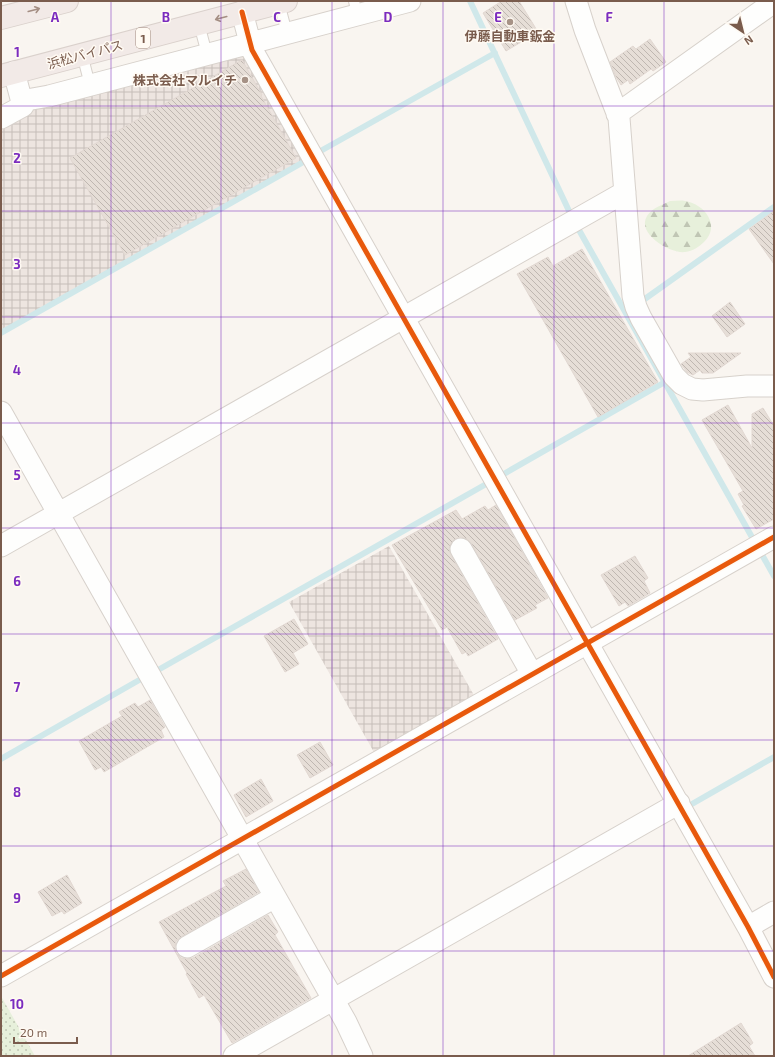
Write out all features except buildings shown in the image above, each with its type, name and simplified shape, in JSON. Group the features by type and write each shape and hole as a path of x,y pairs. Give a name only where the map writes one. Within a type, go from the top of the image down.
{"highway":[{"path":"1,18 67,1"},
{"name":"浜松バイパス","path":"7,74 282,2"}],"street":[{"path":"21,101 49,96 287,33 356,8 410,1"},
{"path":"576,1 585,30 617,114 621,132 633,296 636,308 674,376 682,384 692,389 703,390 748,386 774,386"},
{"path":"617,114 774,2"},
{"path":"242,12 250,43 256,57 679,803 774,977"},
{"path":"1,118 23,106 7,74"},
{"path":"1,546 625,192"},
{"path":"1,412 346,1022 362,1056"},
{"path":"1,976 774,537"},
{"path":"461,549 532,674"},
{"path":"234,1056 679,803"},
{"path":"187,947 275,897"},
{"path":"748,927 774,912"}],"lane":[{"path":"282,2 287,33"},
{"path":"199,24 207,54"},
{"path":"82,54 90,85"}],"shaded area":[{"path":"245,51 306,158 1,331 1,126 35,106"},
{"path":"389,546 475,697 375,754 289,602"}],"green space":[{"path":"670,201 683,201 699,206 704,211 711,223 709,236 700,246 691,251 679,252 672,250 657,242 646,230 645,223 649,213 657,207"},
{"path":"1,996 35,1056 1,1056"}],"waterway":[{"path":"470,1 570,213"},
{"path":"317,153 495,53"},
{"path":"1,333 307,160"},
{"path":"642,301 774,207"},
{"path":"579,230 753,539"},
{"path":"502,475 665,382"},
{"path":"158,670 488,483"},
{"path":"761,553 774,576"},
{"path":"1,759 141,679"},
{"path":"692,804 774,757"}],"cycle path":[{"path":"242,12 252,50 748,927 774,977"},
{"path":"1,976 774,537"}],"place":[{"name":"伊藤自動車鈑金","path":"510,22"},
{"name":"株式会社マルイチ","path":"245,80"}]}
